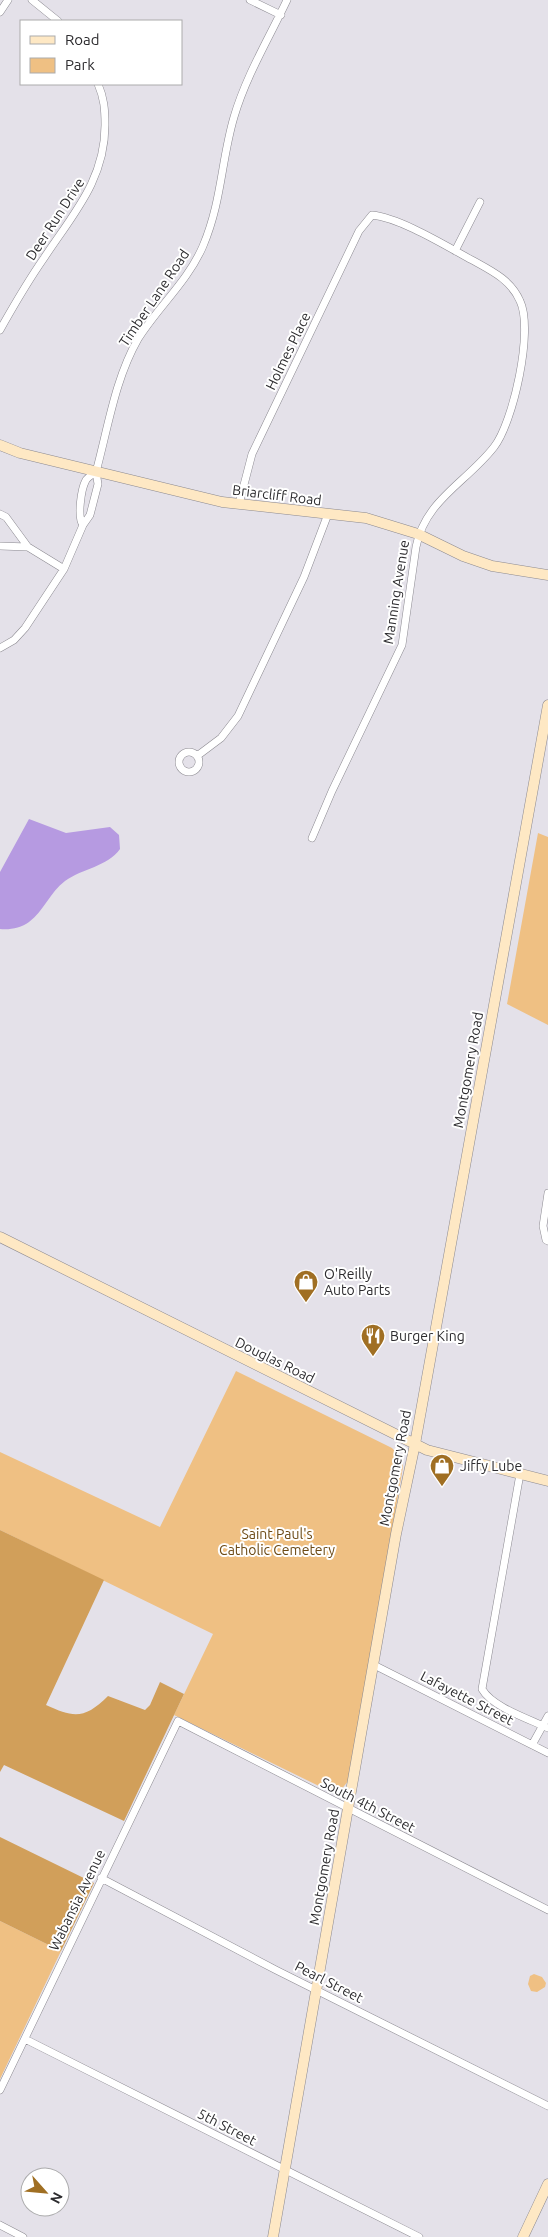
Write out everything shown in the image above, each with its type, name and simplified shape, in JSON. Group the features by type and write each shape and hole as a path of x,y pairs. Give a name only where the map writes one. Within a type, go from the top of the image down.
{"street":[{"path":"0,12 8,0"},
{"path":"32,0 57,20"},
{"path":"250,0 280,15"},
{"name":"Timber Lane Road","path":"96,472 125,364 139,338 185,278 201,250 214,220 233,120 241,96 287,0"},
{"name":"Deer Run Drive","path":"0,330 44,258 87,195 95,179 105,143 104,99 98,85"},
{"path":"455,251 480,202"},
{"name":"Manning Avenue","path":"312,838 332,791 402,645 418,534 437,502 484,458 502,436 509,420 523,355 526,330 524,313 518,296 506,280 455,251 391,219 372,215"},
{"name":"Holmes Place","path":"238,504 252,454 359,231 372,215"},
{"name":"Briarcliff Road","path":"0,445 20,453 222,502 366,518 418,534 463,556 492,566 548,575"},
{"path":"0,648 14,640 25,628 64,569 83,525 90,515 98,484 96,472 86,480 79,511 80,521 83,525"},
{"path":"0,514 6,517 28,547 64,569"},
{"path":"197,756 221,738 238,716 304,577 328,514"},
{"path":"0,546 28,547"},
{"name":"Montgomery Road","path":"273,2237 404,1492 415,1444 548,705"},
{"path":"548,1192 543,1226 546,1240 548,1241"},
{"name":"Douglas Road","path":"0,1237 427,1450 548,1481"},
{"path":"520,1474 482,1689 486,1696 494,1702 545,1727"},
{"name":"Lafayette Street","path":"374,1665 548,1753"},
{"path":"532,1745 545,1727 548,1716"},
{"name":"South 4th Street","path":"178,1721 548,1910"},
{"name":"Wabansia Avenue","path":"0,2090 178,1721"},
{"name":"Pearl Street","path":"101,1878 316,1990 548,2106"},
{"name":"5th Street","path":"25,2038 419,2237"},
{"path":"523,2237 548,2184"},
{"path":"0,2225 24,2237"}],"green space":[{"path":"538,833 548,837 548,1025 507,1004"},
{"name":"Saint Paul's Catholic Cemetery","path":"236,1371 392,1448 401,1458 403,1467 349,1780 340,1791 323,1788 174,1715 213,1634 0,1530 0,1452 160,1527"},
{"path":"0,1921 61,1951 0,2079"},
{"path":"534,1974 542,1977 546,1983 545,1987 537,1992 531,1991 528,1984 530,1976"}],"shaded area":[{"path":"29,819 66,833 110,827 119,835 120,849 102,864 72,877 60,885 29,922 15,928 0,929 0,872"},
{"path":"0,1530 104,1580 46,1705 64,1712 79,1714 93,1709 108,1696 145,1710 150,1705 160,1682 184,1694 124,1821 4,1765 0,1772"},
{"path":"0,1837 94,1883 61,1951 0,1921"}],"place":[{"name":"O'Reilly Auto Parts","path":"306,1303"},
{"name":"Burger King","path":"373,1357"},
{"name":"Jiffy Lube","path":"442,1487"}]}
